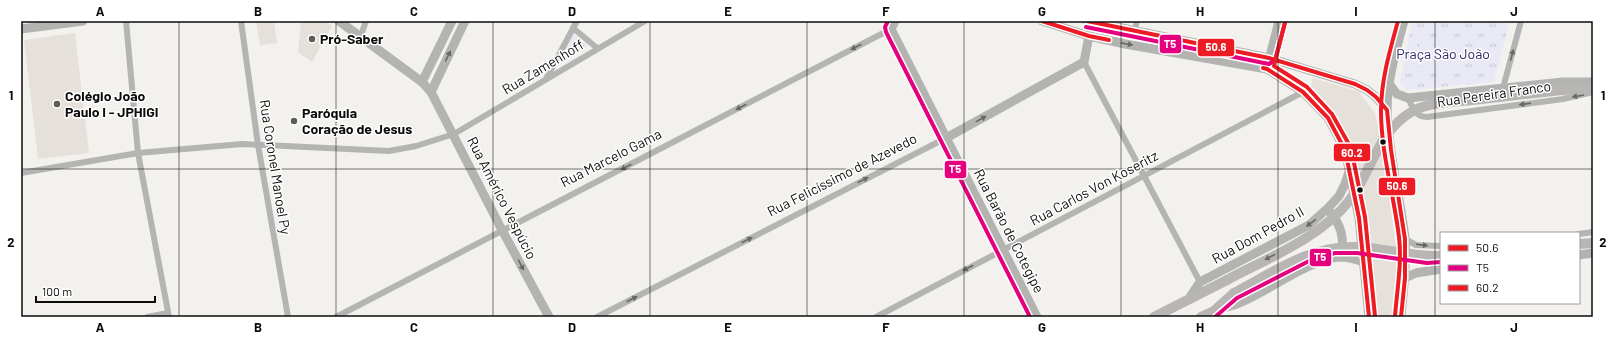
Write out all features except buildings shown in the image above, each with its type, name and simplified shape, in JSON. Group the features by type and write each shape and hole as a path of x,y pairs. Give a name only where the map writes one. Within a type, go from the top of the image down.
{"main road":[{"path":"21,29 84,21"},
{"name":"Rua Américo Vespúcio","path":"339,21 360,38 422,82 431,92 454,134 502,230 549,317"},
{"path":"422,82 452,21"},
{"path":"431,92 465,21"},
{"path":"1042,21 1089,36 1267,69 1303,92 1328,118 1345,150 1359,218 1369,317"},
{"path":"1267,69 1279,21"},
{"path":"1400,317 1405,278 1405,239 1391,150 1387,110 1394,61 1404,21"},
{"path":"1084,62 1089,36 1089,22 1269,58 1355,84 1367,90 1376,97 1387,110"},
{"name":"Rua Barão de Cotegipe","path":"893,25 946,138 1037,317"},
{"path":"444,36 455,41"},
{"name":"Rua Felicíssimo de Azevedo","path":"946,138 1084,62"},
{"name":"Rua Pereira Franco","path":"1390,85 1397,94 1408,98 1563,82 1593,82"},
{"name":"Rua Pereira Franco","path":"1227,280 1302,241 1327,224 1349,202 1361,183 1374,154 1394,125 1413,111 1437,104 1593,87"},
{"name":"Rua Dom Pedro II","path":"1188,300 1200,282 1309,225 1327,210 1339,196 1349,171"},
{"path":"1327,210 1336,220 1342,231 1342,257"},
{"path":"1580,244 1593,243"},
{"path":"1215,314 1234,293 1309,254 1334,247 1357,247 1427,257 1440,256"},
{"path":"1580,255 1593,254"},
{"path":"1201,317 1215,314 1326,260 1342,257 1352,258 1364,262"},
{"path":"1405,278 1416,273 1440,269"},
{"name":"Rua Dom Pedro II","path":"1154,317 1227,280"}],"street":[{"path":"126,21 138,153 169,315 147,317"},
{"name":"Rua Coronel Manoel Py","path":"241,21 258,145 288,317"},
{"path":"360,38 366,21"},
{"path":"545,80 577,21"},
{"name":"Rua Zamenhoff","path":"21,173 138,153 242,144 389,151 416,146 454,134 597,48 645,21"},
{"path":"1134,32 1137,21"},
{"path":"1503,88 1520,21"},
{"name":"Rua Marcelo Gama","path":"336,317 893,25"},
{"path":"573,28 597,48"},
{"path":"1084,62 1200,282"},
{"name":"Rua Carlos Von Koseritz","path":"876,317 1303,92"},
{"name":"Rua Pereira Franco","path":"1408,98 1416,113 1420,117 1427,117 1563,99 1593,92"},
{"name":"Rua Felicíssimo de Azevedo","path":"597,317 946,138"},
{"path":"1580,234 1593,232"},
{"path":"1405,239 1416,245 1440,246"}],"shaded area":[{"path":"256,21 274,21 277,43 260,45"},
{"name":"Pró-Saber","path":"301,21 325,21 332,26 312,62 298,52"},
{"name":"Colégio João Paulo I - JPHIGI","path":"75,33 89,153 38,159 24,40"},
{"path":"1313,78 1358,91 1375,113 1383,149 1399,270 1394,317 1374,317 1364,212 1352,148 1334,115 1310,89"}],"green space":[{"name":"Praça São João","path":"1412,21 1510,21 1494,82 1407,90 1400,83"},
{"path":"574,34 588,46 557,65"},
{"path":"575,37 583,44 571,52 567,50"},
{"path":"1420,40 1457,45 1454,71 1416,66"}],"transit line":[{"name":"T5","path":"888,21 885,27 886,32 1030,317"},
{"name":"50.6","path":"1042,21 1089,36 1109,40"},
{"name":"50.6","path":"1087,21 1269,58 1355,84 1367,90 1376,97 1387,110 1391,150 1405,239 1405,278 1401,317"},
{"name":"60.2","path":"1395,316 1400,267 1400,247 1397,221 1385,158 1381,99 1389,54 1398,21"},
{"name":"60.2","path":"1285,22 1274,66 1307,87 1332,114 1351,148 1365,217 1375,316"},
{"name":"T5","path":"1086,27 1269,64 1275,60 1285,23"},
{"name":"50.6","path":"1263,68 1267,69 1303,92 1328,118 1345,150 1359,218 1369,317"},
{"name":"T5","path":"1215,317 1237,298 1311,260 1335,253 1357,253 1427,263 1440,262"}],"place":[{"name":"Pró-Saber","path":"312,39"},
{"name":"Colégio João Paulo I - JPHIGI","path":"57,104"},
{"name":"Paróquia Coração de Jesus","path":"294,121"}]}
